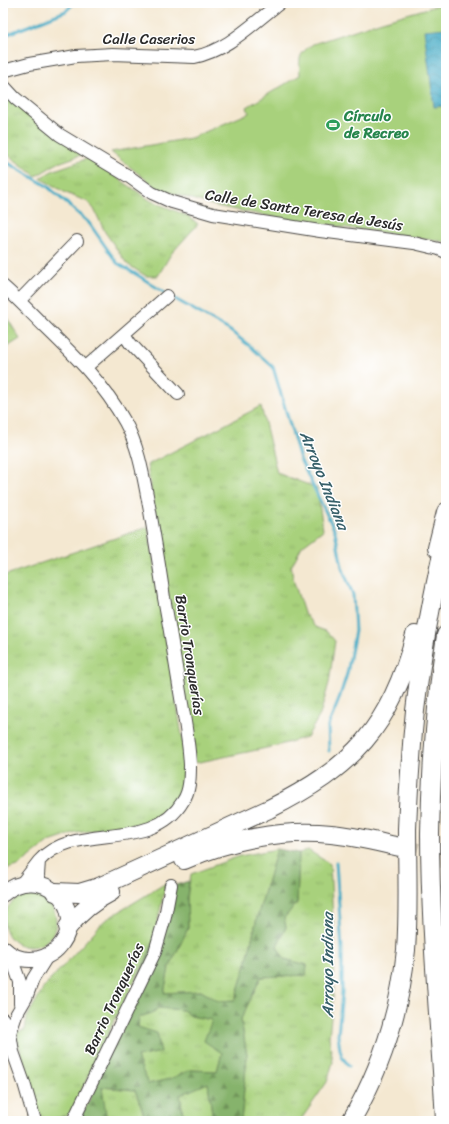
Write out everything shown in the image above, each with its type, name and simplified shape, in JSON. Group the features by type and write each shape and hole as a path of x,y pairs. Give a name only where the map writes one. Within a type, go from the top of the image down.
{"highway":[{"path":"58,895 99,887 287,800 322,778 350,757 378,725 400,684 412,646 446,512"},
{"path":"351,1121 374,1077 387,1041 397,1004 403,969 407,928 408,821 413,727 424,642 446,536"},
{"path":"445,1121 434,938 430,835 433,755 439,683 446,636"},
{"path":"68,927 78,914 103,896 207,851 229,844 268,836 293,833 332,834 400,847"},
{"path":"58,895 82,899 103,896"}],"main road":[{"path":"7,951 25,959 33,960 48,955 60,946 64,940 69,917 66,907 58,895 48,887 39,884 11,887"}],"street":[{"name":"Calle Caserios","path":"3,70 76,56 113,54 194,57 207,55 229,42 280,3"},
{"name":"Calle de Santa Teresa de Jesús","path":"3,85 15,98 60,135 128,176 152,193 172,202 220,215 320,231 414,243 446,252"},
{"path":"19,301 77,241"},
{"name":"Barrio Tronquerías","path":"3,286 86,367 112,401 126,424 136,449 144,478 182,704 189,756 190,777 184,801 162,823 142,831 67,844 51,850 11,887"},
{"path":"86,367 127,339 167,296"},
{"path":"127,339 178,394"},
{"path":"39,861 39,884"},
{"name":"Barrio Tronquerías","path":"73,1121 155,952 165,917 171,885"},
{"path":"7,951 17,970 20,982 21,992 19,1009"},
{"path":"35,1121 23,1078 13,1052 10,1033 33,979 48,955"},
{"path":"3,1019 6,1025 12,1028"}],"green space":[{"name":"Círculo de Recreo","path":"446,3 446,242 277,218 216,206 158,189 111,152 191,138 249,113 247,107 300,75 300,57 304,51 313,44 382,21"},
{"path":"3,94 84,154 58,163 36,176 3,151"},
{"path":"89,158 151,201 188,216 198,224 171,254 158,276 146,276 127,264 105,232 94,209 88,202 66,193 40,178 52,171"},
{"path":"3,311 20,339 7,347 3,340"},
{"path":"261,406 277,473 317,488 323,530 302,546 291,567 304,613 315,627 327,632 335,641 329,683 320,715 307,737 276,746 195,763 147,465"},
{"path":"148,527 186,761 184,792 152,822 76,833 49,842 18,866 3,870 3,576"},
{"path":"277,849 235,1000 218,1001 201,991 164,993 169,968 188,928 187,897 191,874 240,856"},
{"path":"277,849 299,853 297,903 284,918 286,927 277,946 284,959 307,965 306,975 261,977 241,1019 247,1056 241,1121 213,1121 208,1083 180,1095 184,1120 182,1121 141,1121 145,1117 135,1090 102,1087 107,1121 78,1121 91,1097 176,885 189,881 187,897 188,928 169,968 164,993 201,991 218,1001 235,1000 245,968 257,918","holes":["158,1008 183,1010 191,1016 212,1020 204,1041 222,1053 217,1071 190,1070 170,1079 148,1084 137,1057 161,1052 157,1033 138,1027 139,1017 152,1013"]},
{"path":"308,850 330,864 334,939 334,988 329,1037 333,1062 327,1082 300,1121 241,1121 247,1056 241,1019 261,977 306,975 307,965 284,959 277,946 286,927 284,918 297,903 299,853"},
{"path":"166,883 152,947 116,1017 70,1115 42,1121 17,1039 17,1032 25,1030 27,1017 44,987 104,921"},
{"path":"25,895 35,895 45,899 52,906 56,916 56,926 52,936 45,943 35,947 25,947 15,943 8,936 4,926 4,916 8,906 15,899"},
{"path":"158,1008 183,1010 191,1016 212,1020 222,1053 217,1071 190,1070 170,1079 148,1084 137,1057 161,1052 138,1027 139,1017 152,1013"},
{"path":"208,1082 213,1121 182,1121 184,1120 180,1095"},
{"path":"101,1087 135,1090 145,1118 141,1121 107,1121"}],"water":[{"path":"446,28 446,106 434,107 424,30"}],"waterway":[{"name":"Arroyo Indiana","path":"3,36 66,11 74,3"},
{"name":"Arroyo Indiana","path":"3,160 47,186 89,223 117,263 165,293"},
{"name":"Arroyo Indiana","path":"170,296 229,330 273,367 300,459 335,531 342,567 353,595 355,631 347,674 328,726 329,751"},
{"name":"Arroyo Indiana","path":"336,862 342,949 342,992 338,1036 342,1057 349,1066"}],"tunnel":[{"path":"400,847 446,860"}],"place":[{"name":"Círculo de Recreo","path":"333,125"}]}
